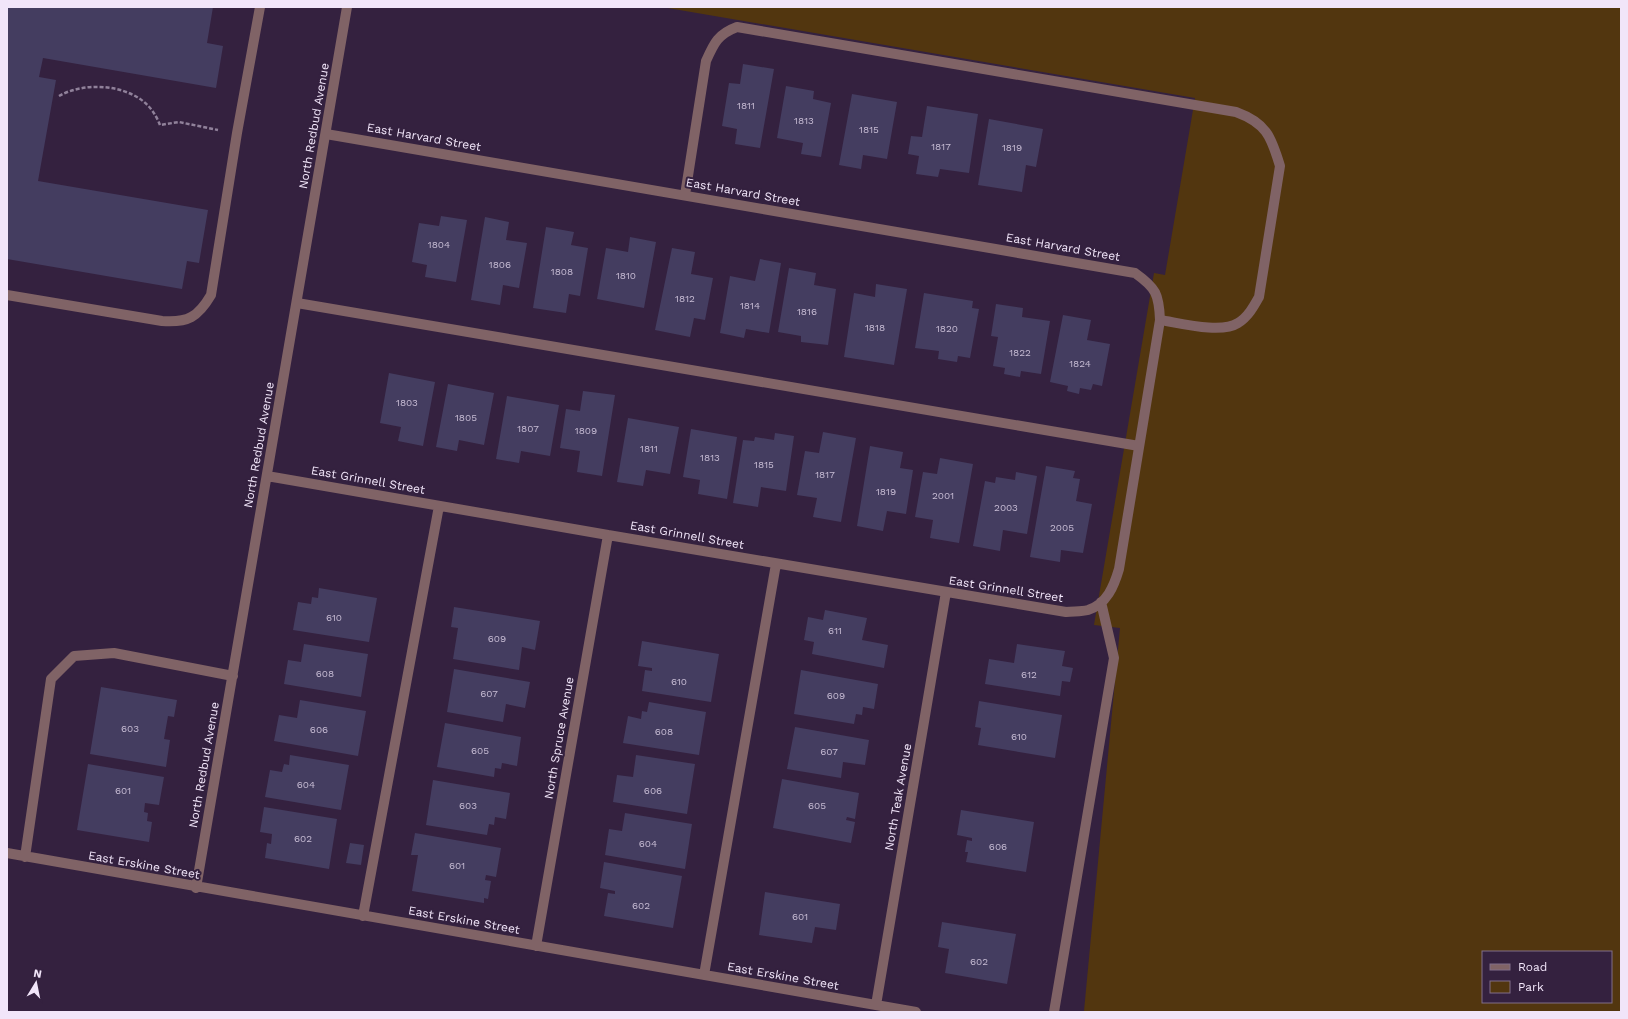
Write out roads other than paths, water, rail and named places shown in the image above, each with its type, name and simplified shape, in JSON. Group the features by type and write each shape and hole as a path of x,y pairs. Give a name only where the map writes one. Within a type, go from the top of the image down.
{"street":[{"path":"7,295 162,321 178,322 193,317 204,308 211,295 237,133 260,7"},
{"name":"North Redbud Avenue","path":"196,888 347,7"},
{"path":"684,195 706,61 714,45 724,32 737,27 1236,112 1251,118 1262,125 1275,147 1280,166 1259,297 1249,313 1239,323 1228,328 1212,328 1160,320 1119,569 1113,588 1101,602 1114,658 1054,1012"},
{"name":"East Harvard Street","path":"326,134 1135,273 1152,286 1159,306 1160,320"},
{"path":"297,303 1139,446"},
{"name":"East Grinnell Street","path":"267,476 776,564 1066,612 1088,610 1101,602"},
{"path":"363,916 439,506"},
{"name":"North Spruce Avenue","path":"536,946 608,535"},
{"path":"704,975 776,564"},
{"name":"North Teak Avenue","path":"876,1005 946,592"},
{"path":"25,857 51,680 74,656 114,653 233,676"},
{"name":"East Erskine Street","path":"7,854 916,1012"}]}
